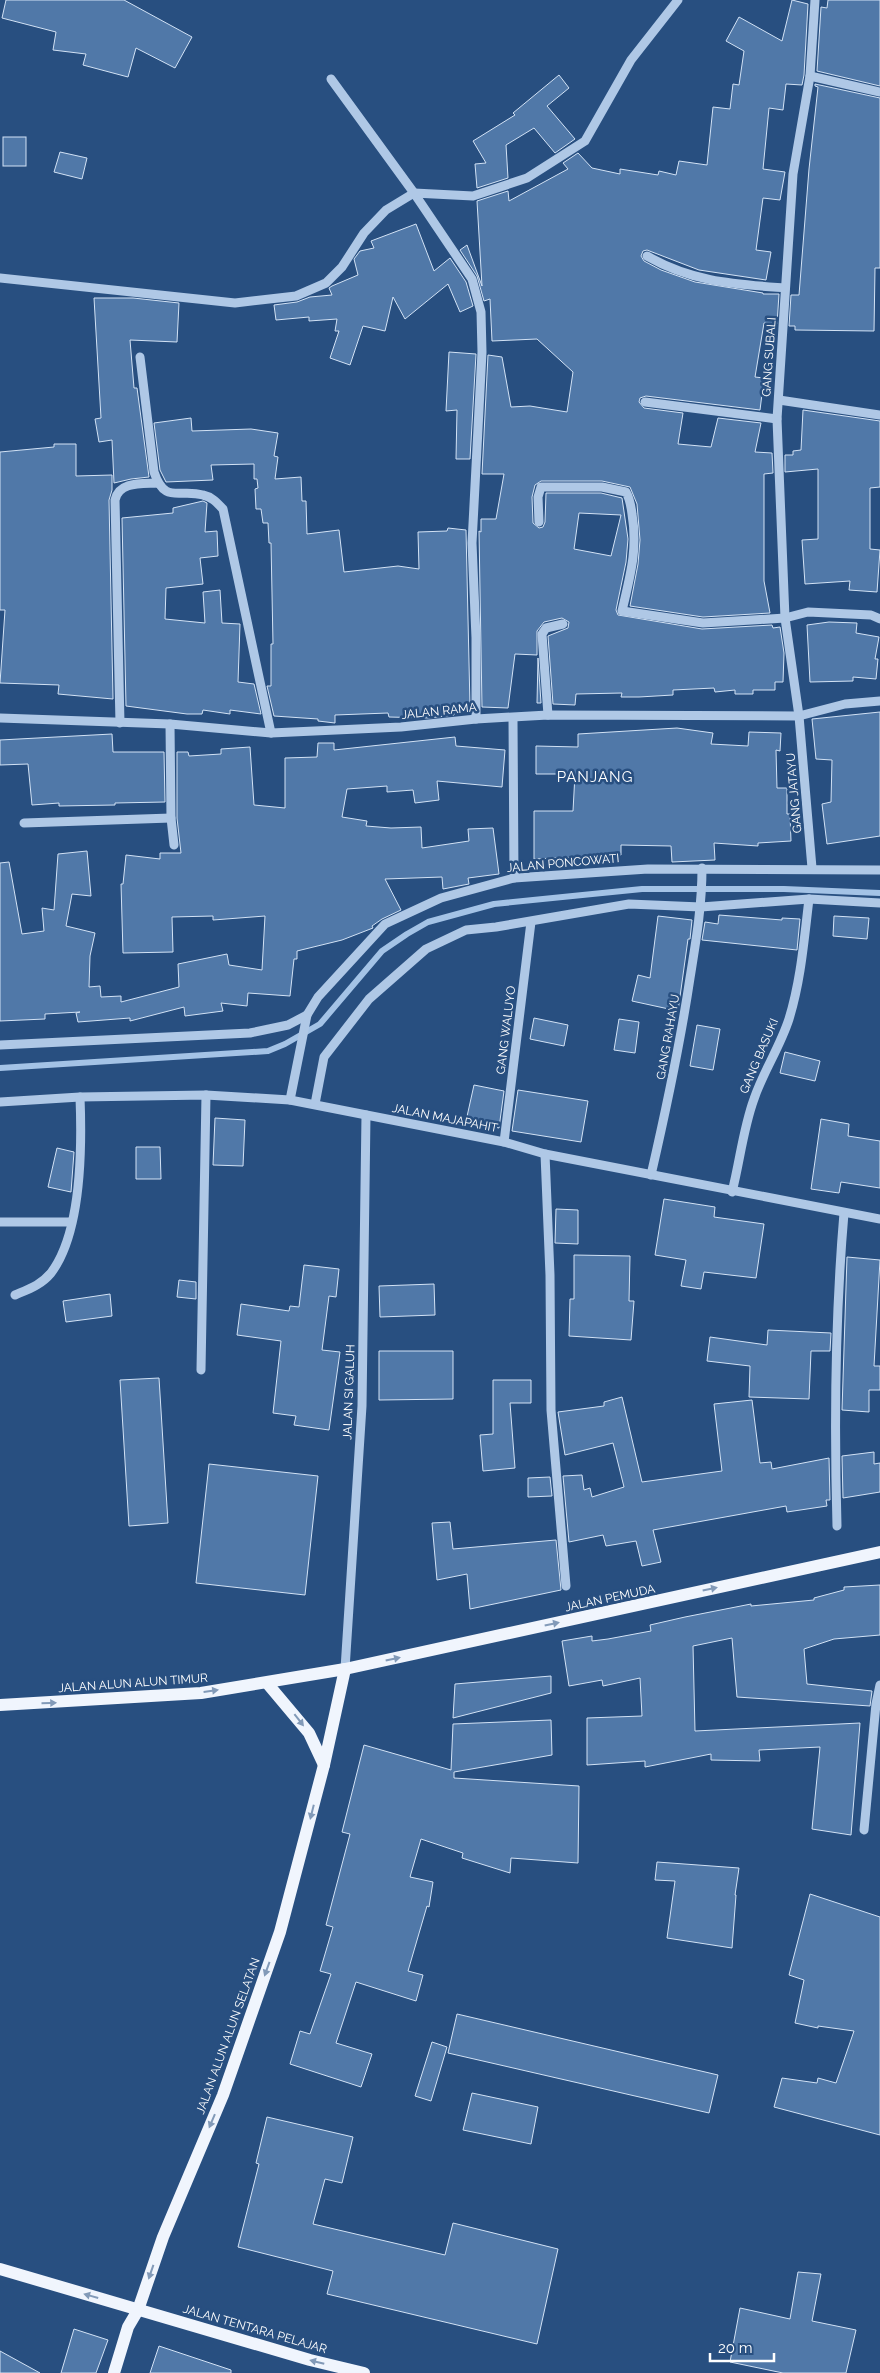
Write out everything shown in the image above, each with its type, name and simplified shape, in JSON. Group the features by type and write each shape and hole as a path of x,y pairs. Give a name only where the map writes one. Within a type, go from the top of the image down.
{"main road":[{"name":"JALAN PEMUDA","path":"267,1683 345,1669 880,1552"},
{"name":"JALAN ALUN ALUN SELATAN","path":"114,2373 128,2327 138,2310 163,2237 222,2095 280,1932 324,1765 345,1669"},
{"name":"JALAN ALUN ALUN TIMUR","path":"0,1705 201,1693 267,1683"},
{"path":"267,1683 309,1733 324,1765"},
{"name":"JALAN TENTARA PELAJAR","path":"0,2269 310,2360 364,2373"}],"street":[{"path":"0,278 235,303 296,296 326,283 342,267 364,233 386,210 414,193 473,196 527,178 585,141 631,60 678,0"},
{"name":"GANG SUBALI","path":"799,716 785,618 777,418 793,174 810,76 815,0"},
{"path":"810,76 880,92"},
{"path":"331,79 414,193 472,279 481,312 482,352 472,543 476,638 476,719"},
{"path":"647,256 670,269 711,281 785,288"},
{"path":"140,358 154,472 158,483 164,491 176,494 202,494 214,500 222,509 271,734"},
{"path":"779,400 880,415"},
{"path":"645,402 777,418"},
{"path":"120,722 115,500 116,494 124,486 158,483"},
{"path":"539,522 538,497 541,488 592,486 626,492 630,498 636,537 634,562 622,611 703,623 785,618 808,612 871,616 880,619"},
{"path":"548,715 542,634 546,628 563,624"},
{"name":"JALAN RAMA","path":"0,718 170,724 271,734 401,728 476,719 513,719 548,715 799,716 845,704 880,701"},
{"name":"GANG JATAYU","path":"799,716 812,868"},
{"path":"513,719 514,878"},
{"path":"170,724 171,818 174,845"},
{"path":"24,823 171,818"},
{"name":"JALAN PONCOWATI","path":"307,1015 323,990 385,924 441,898 514,878 648,869 702,873 812,868 880,870"},
{"name":"GANG RAHAYU","path":"651,1176 675,1070 701,904 702,873"},
{"path":"315,1104 324,1058 370,999 426,949 466,930 532,922 629,904 701,904 809,899 880,903"},
{"name":"GANG BASUKI","path":"732,1192 754,1099 777,1048 792,1005 802,962 809,899"},
{"name":"GANG WALUYO","path":"504,1142 532,922"},
{"path":"290,1100 307,1015"},
{"path":"0,1045 250,1032 288,1024 307,1015"},
{"path":"201,1370 206,1094"},
{"name":"JALAN MAJAPAHIT","path":"0,1102 80,1096 206,1094 290,1100 504,1142 545,1154 651,1176 880,1220"},
{"path":"15,1295 38,1285 50,1274 60,1258 71,1222 80,1180 82,1136 80,1096"},
{"name":"JALAN SI GALUH","path":"345,1669 362,1406 366,1114"},
{"path":"545,1154 550,1275 551,1410 566,1586"},
{"path":"837,1526 834,1379 837,1302 844,1213"},
{"path":"0,1222 71,1222"},
{"path":"864,1830 876,1704 880,1685"}],"building":[{"path":"6,0 124,0 192,37 175,68 136,48 128,77 83,65 86,54 53,50 56,32 2,18"},
{"path":"792,0 808,4 802,85 786,84 783,110 769,108 763,169 785,172 780,200 763,198 756,250 771,252 766,280 699,270 647,250 643,251 641,256 644,261 661,270 695,282 763,294 779,294 777,324 764,323 755,377 764,378 760,410 646,396 640,398 639,402 644,408 683,413 678,444 711,447 718,418 761,423 755,452 772,453 773,473 764,474 764,581 770,613 703,617 630,606 638,564 640,540 637,504 630,487 602,481 541,481 535,485 532,497 533,523 539,528 543,527 545,522 546,493 601,493 622,498 628,539 626,562 616,610 618,615 702,629 772,625 773,628 780,627 784,653 783,682 775,682 775,690 753,690 753,694 735,694 735,690 715,692 714,688 673,690 673,695 639,697 621,697 622,693 576,694 575,705 553,704 548,636 568,628 569,622 562,618 544,622 537,631 537,655 515,654 508,708 482,707 479,531 481,532 481,519 496,519 504,474 482,474 488,355 502,357 511,407 530,406 567,412 573,372 537,339 492,341 490,299 484,301 477,276 460,250 467,245 482,286 477,201 508,191 509,201 568,169 563,163 578,153 592,168 620,174 620,169 658,175 659,171 676,175 679,161 707,165 713,107 730,109 733,84 739,85 744,51 726,41 739,17 782,41","holes":["579,513 621,515 611,556 574,549"]},
{"path":"828,0 880,0 880,86 817,71 821,7 827,8"},
{"path":"559,75 569,88 547,106 575,139 555,153 534,128 506,145 508,178 477,188 475,164 486,163 473,141 515,115 513,113"},
{"path":"815,84 880,98 880,268 875,268 874,331 795,330 795,326 789,326 791,295 799,295 809,169 818,87"},
{"path":"3,137 26,137 26,166 3,166"},
{"path":"60,152 87,158 82,179 54,172"},
{"path":"416,224 434,271 450,258 466,282 473,306 460,312 448,284 405,319 393,297 385,331 363,326 350,365 330,358 339,331 335,331 337,319 309,321 309,317 276,320 274,305 297,302 310,297 332,295 329,288 358,275 354,259 360,251 374,248 371,241"},
{"path":"94,298 133,298 179,303 177,342 130,340 134,388 137,388 149,477 114,483 112,440 99,442 95,419 101,418"},
{"path":"449,352 476,354 470,459 456,459 457,410 446,411"},
{"path":"803,410 880,421 880,487 870,488 870,549 880,550 877,592 849,590 850,581 805,584 802,540 818,539 818,469 785,472 785,455 793,455 793,451 801,450"},
{"path":"191,418 192,431 251,429 278,433 274,456 278,457 275,479 301,477 302,501 306,501 307,534 339,530 344,572 398,566 419,569 418,532 447,531 448,528 466,530 470,707 453,708 454,715 429,718 389,717 388,713 335,715 335,723 318,721 318,719 274,716 267,686 271,686 271,644 273,644 271,543 269,543 268,523 263,523 261,509 256,509 255,489 258,488 257,479 254,479 254,464 211,465 213,480 166,482 160,470 154,423"},
{"path":"54,444 76,444 76,476 112,475 112,490 109,500 113,699 58,694 59,685 0,683 5,610 0,610 0,452 54,447"},
{"path":"203,501 207,503 205,532 217,531 218,556 200,558 203,584 166,588 165,619 205,623 203,592 220,590 222,623 240,624 238,682 254,684 261,714 230,710 230,714 203,710 202,714 187,714 126,706 122,518 173,513 173,508"},
{"path":"829,622 857,623 856,633 879,637 875,659 878,659 876,679 853,677 853,681 810,682 807,625"},
{"path":"538,658 541,703 537,703"},
{"path":"880,712 880,836 827,844 822,804 831,802 832,760 816,759 812,719"},
{"path":"677,728 713,733 711,744 748,746 749,732 781,733 780,751 776,750 777,788 787,788 787,814 790,814 791,841 758,843 758,846 714,843 715,860 672,862 671,846 621,845 621,855 534,859 534,811 573,811 575,774 536,774 536,746 578,747 578,734"},
{"path":"112,734 113,752 164,752 165,802 115,803 115,805 59,806 59,803 32,805 28,764 0,765 0,740"},
{"path":"455,737 456,746 505,750 502,787 437,781 439,800 415,803 413,790 387,792 387,786 347,789 342,817 367,821 366,826 391,828 421,827 422,848 469,841 468,829 493,828 499,874 468,878 469,884 443,889 442,877 385,879 401,910 382,919 372,926 373,928 342,940 297,951 297,959 294,959 290,996 248,993 247,1006 221,1003 223,1011 185,1016 184,1007 130,1021 130,1018 78,1022 76,1013 80,1012 45,1014 45,1019 0,1021 0,863 9,862 22,934 44,931 42,908 54,910 58,854 87,851 91,896 72,894 66,926 95,933 90,956 89,987 100,986 101,997 121,996 121,1002 179,987 178,964 227,954 229,965 262,970 265,916 213,920 213,916 172,917 173,952 123,953 121,884 123,884 126,855 160,859 160,853 181,853 177,818 177,752 188,752 189,756 221,754 221,749 250,747 254,805 285,808 285,758 317,757 318,743 334,743 334,750"},
{"path":"719,915 782,920 782,918 800,919 797,950 702,940 705,922 718,924"},
{"path":"658,916 692,920 678,1011 632,1001 638,975 650,978"},
{"path":"834,916 869,918 867,939 833,936"},
{"path":"534,1018 568,1025 564,1046 530,1039"},
{"path":"619,1019 639,1022 635,1053 614,1050"},
{"path":"697,1025 720,1029 713,1070 690,1066"},
{"path":"785,1052 820,1061 815,1081 780,1073"},
{"path":"474,1085 504,1091 499,1128 466,1121"},
{"path":"518,1090 588,1101 581,1142 512,1131"},
{"path":"215,1118 245,1120 243,1166 213,1165"},
{"path":"821,1119 849,1124 848,1136 880,1141 880,1188 841,1182 839,1193 811,1189"},
{"path":"136,1147 160,1147 161,1179 136,1179"},
{"path":"57,1148 74,1152 71,1192 48,1187"},
{"path":"664,1199 715,1207 714,1217 764,1224 756,1278 704,1272 701,1289 681,1286 686,1260 655,1255"},
{"path":"556,1209 578,1210 578,1244 555,1243"},
{"path":"574,1255 630,1256 629,1301 634,1301 631,1340 569,1336 570,1299 574,1299"},
{"path":"847,1257 880,1260 874,1366 880,1366 880,1390 869,1390 869,1412 842,1410"},
{"path":"304,1265 339,1269 336,1297 329,1296 322,1350 340,1352 329,1430 294,1425 296,1416 273,1413 281,1341 237,1335 241,1304 289,1311 290,1306 299,1307"},
{"path":"179,1280 196,1282 196,1299 177,1297"},
{"path":"434,1284 435,1315 380,1317 379,1286"},
{"path":"110,1294 112,1316 66,1322 63,1301"},
{"path":"768,1330 831,1333 830,1351 811,1351 809,1399 749,1397 750,1366 707,1361 710,1337 767,1345"},
{"path":"379,1351 453,1351 453,1399 379,1400"},
{"path":"159,1378 168,1523 129,1526 120,1380"},
{"path":"493,1380 531,1380 531,1403 510,1403 515,1468 483,1471 480,1435 493,1434"},
{"path":"622,1397 642,1482 722,1471 714,1404 752,1400 760,1463 771,1462 772,1469 829,1458 830,1500 826,1500 827,1506 787,1512 786,1506 653,1530 661,1562 642,1566 636,1541 606,1546 603,1535 569,1542 563,1476 582,1475 584,1490 590,1488 592,1497 624,1487 613,1443 565,1455 558,1412 604,1406 604,1402"},
{"path":"874,1452 874,1464 880,1463 880,1492 843,1498 842,1456"},
{"path":"209,1464 318,1476 305,1595 196,1583"},
{"path":"550,1477 552,1496 528,1497 528,1478"},
{"path":"450,1522 453,1549 556,1540 561,1590 470,1609 467,1574 437,1580 432,1523"},
{"path":"880,1585 880,1635 834,1639 804,1649 807,1684 872,1691 870,1706 737,1697 732,1638 693,1646 695,1731 860,1723 851,1835 812,1829 820,1747 759,1750 760,1761 711,1760 711,1754 645,1767 645,1761 587,1765 587,1718 642,1716 640,1678 603,1686 602,1680 569,1686 562,1641 592,1636 592,1641 608,1639 651,1631 650,1625 685,1617 751,1604 751,1606 814,1600 814,1598 844,1590 844,1587"},
{"path":"551,1676 551,1693 453,1718 455,1684"},
{"path":"551,1720 552,1755 454,1772 454,1778 579,1786 578,1863 511,1858 510,1873 462,1858 463,1853 421,1839 410,1877 433,1882 429,1907 427,1906 408,1971 423,1975 416,2001 356,1982 336,2043 372,2054 361,2087 290,2064 300,2031 310,2034 331,1974 320,1971 333,1927 326,1925 350,1834 342,1832 364,1745 451,1770 453,1724"},
{"path":"657,1862 739,1868 735,1895 732,1948 667,1938 675,1881 655,1880"},
{"path":"810,1894 880,1917 880,2135 774,2107 782,2078 817,2083 818,2078 836,2083 854,2031 818,2026 818,2028 795,2023 804,1980 789,1975"},
{"path":"457,2014 718,2075 709,2113 448,2053"},
{"path":"432,2042 447,2047 431,2101 415,2096"},
{"path":"472,2093 538,2107 531,2144 463,2130"},
{"path":"267,2117 353,2137 342,2183 325,2179 313,2224 445,2255 453,2223 558,2249 537,2344 327,2294 333,2271 238,2247 259,2164 256,2163"},
{"path":"798,2272 821,2274 812,2321 856,2330 846,2373 783,2373 730,2362 740,2308 790,2319"},
{"path":"74,2329 108,2340 96,2373 61,2373"},
{"path":"159,2346 231,2370 231,2373 150,2373"},
{"path":"0,2351 40,2373 0,2373"}],"waterway":[{"path":"0,1068 268,1051 285,1044 320,1024 382,951 407,934 428,922 494,904 642,889 784,889 880,893"}],"district":[{"name":"PANJANG","path":"595,777"}]}
